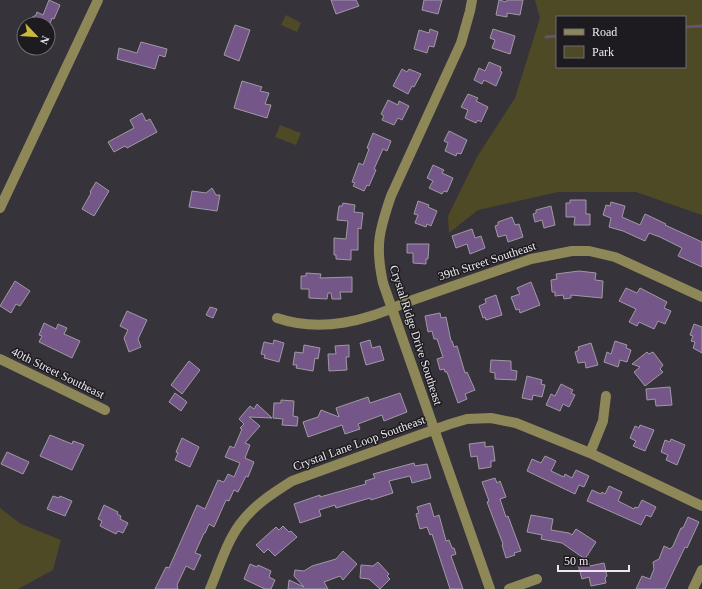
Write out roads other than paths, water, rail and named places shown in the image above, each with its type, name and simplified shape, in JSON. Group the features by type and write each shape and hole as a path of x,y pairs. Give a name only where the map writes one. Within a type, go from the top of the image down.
{"street":[{"path":"0,208 3,195 98,0"},
{"name":"Crystal Ridge Drive Southeast","path":"472,0 461,43 391,196 379,233 379,263 383,283 490,589"},
{"name":"39th Street Southeast","path":"277,318 298,324 333,325 345,323 392,309 407,302 531,259 572,251 589,251 615,257 702,297"},
{"name":"40th Street Southeast","path":"0,359 105,410"},
{"path":"590,453 603,421 606,396"},
{"name":"Crystal Lane Loop Southeast","path":"210,589 227,548 239,525 248,514 269,495 292,481 467,419 500,419 528,427 590,453 702,506"},
{"path":"693,589 702,570"},
{"path":"509,589 537,578"}],"waterway":[{"path":"686,27 702,26"},
{"path":"546,37 556,36"}]}
